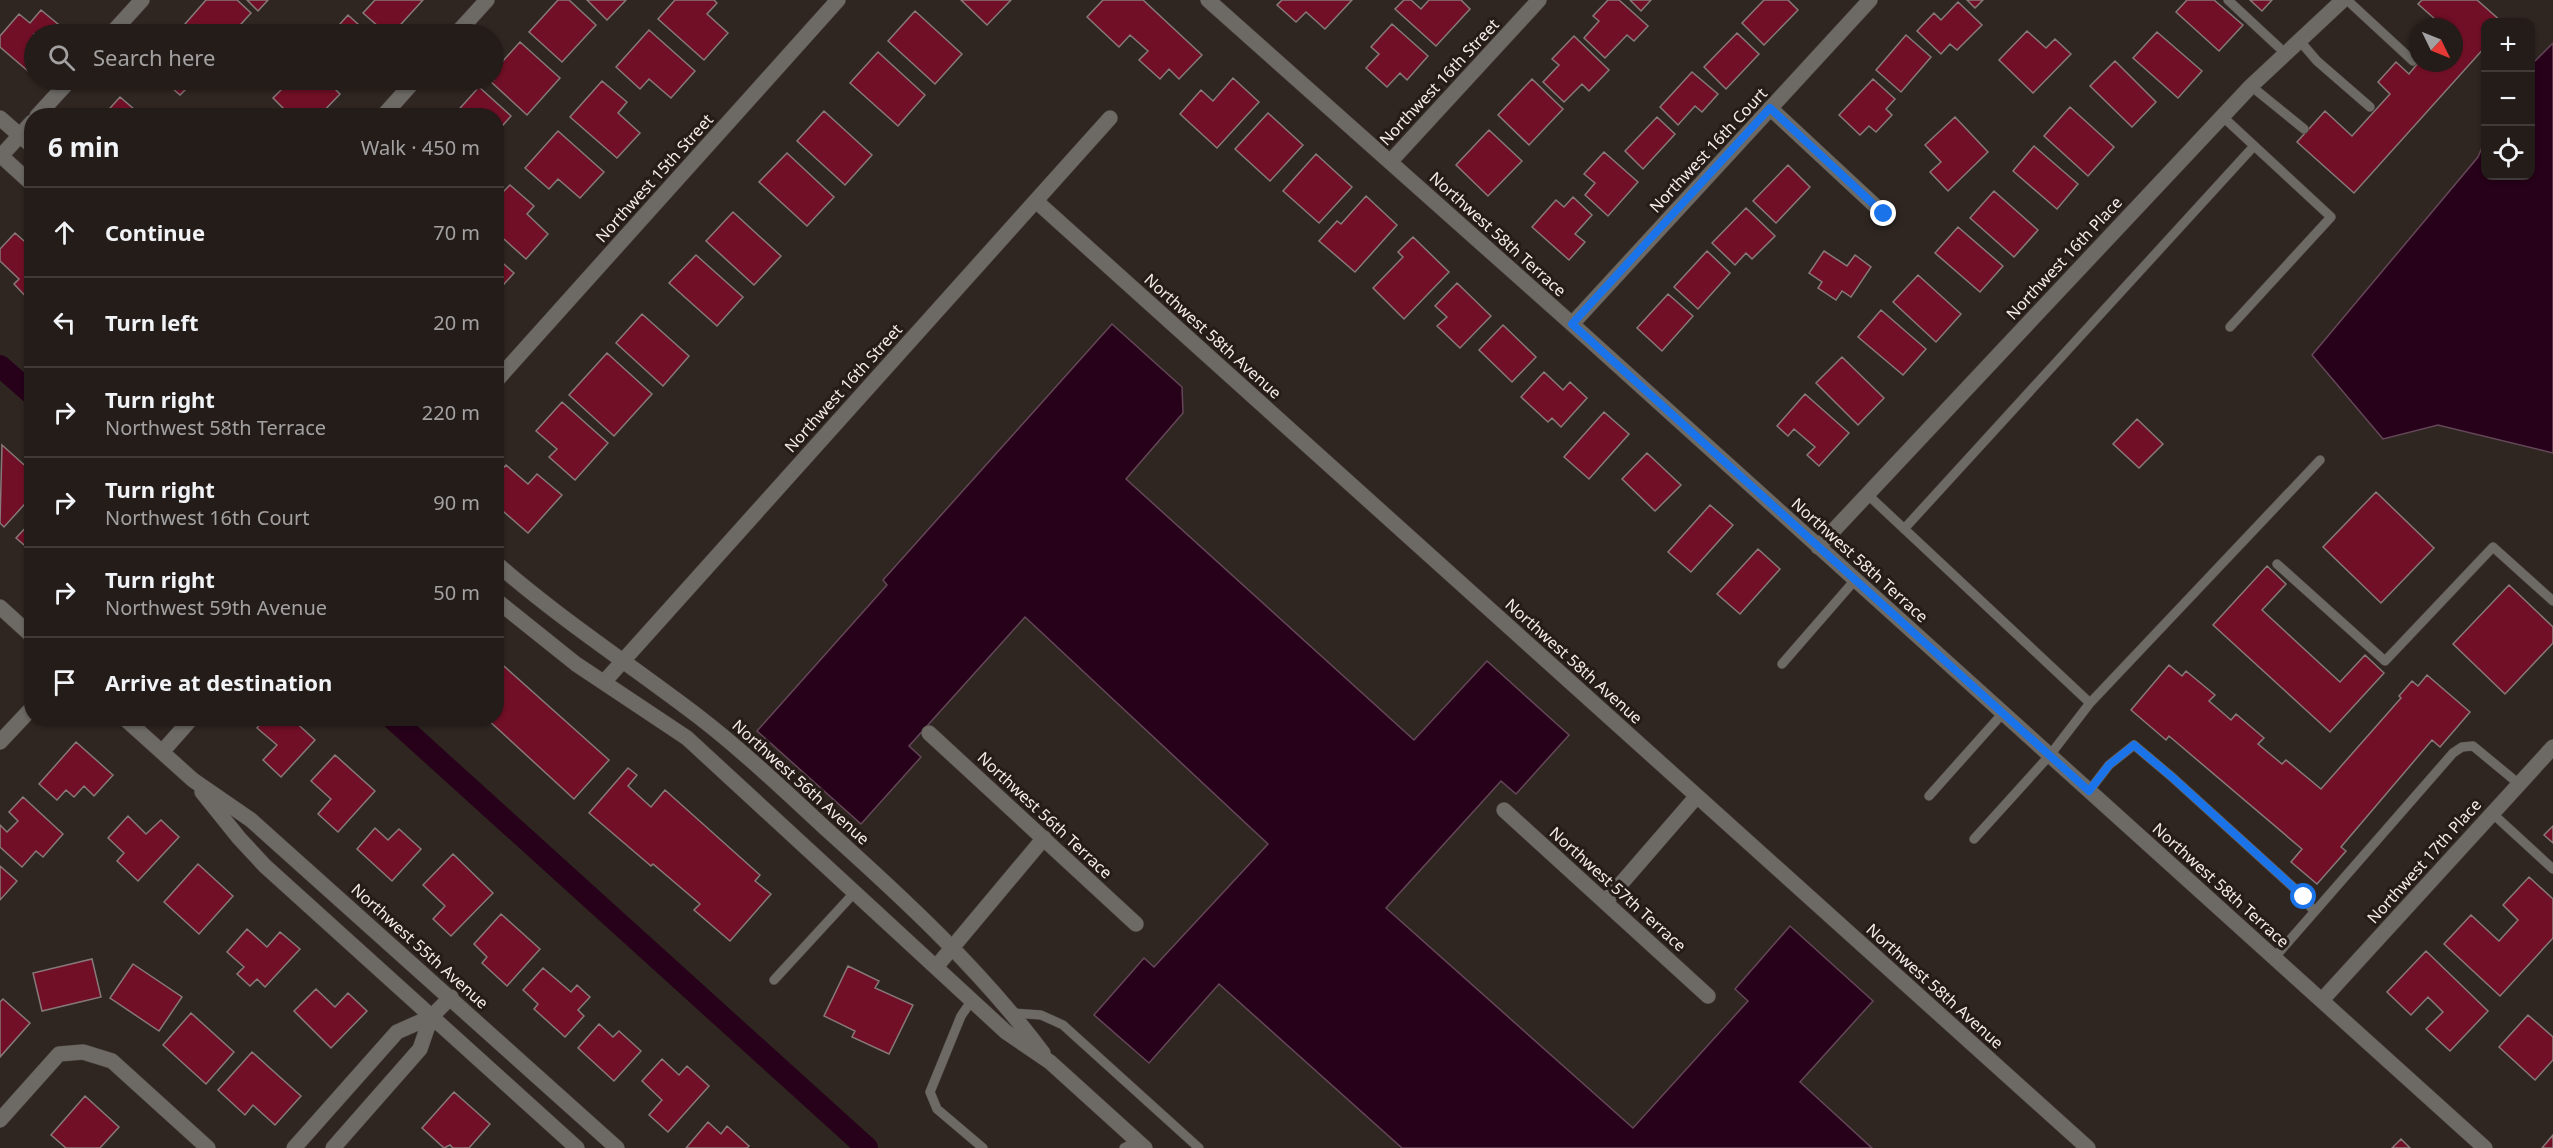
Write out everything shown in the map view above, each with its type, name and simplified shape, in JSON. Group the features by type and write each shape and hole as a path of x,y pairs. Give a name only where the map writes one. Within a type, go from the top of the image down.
{"street":[{"path":"120,24 142,0"},
{"path":"465,24 487,0"},
{"name":"Northwest 15th Street","path":"504,372 838,0"},
{"name":"Northwest 58th Terrace","path":"1209,0 1572,324 2485,1148"},
{"name":"Northwest 16th Street","path":"1389,162 1539,0"},
{"name":"Northwest 16th Court","path":"1572,324 1870,0"},
{"name":"Northwest 16th Place","path":"1818,547 2222,116 2285,53 2345,0"},
{"path":"44,108 61,90"},
{"path":"390,108 406,90"},
{"path":"1770,108 1884,214"},
{"path":"0,118 24,139"},
{"name":"Northwest 16th Street","path":"604,682 1110,118"},
{"path":"24,131 0,156 24,177"},
{"name":"Northwest 58th Avenue","path":"1036,201 2088,1148"},
{"name":"Northwest 56th Avenue","path":"504,570 542,602 734,745 918,912 1012,1013 1050,1062 1136,1146"},
{"name":"Northwest 56th Avenue","path":"504,606 576,664 687,738 1006,1032 1050,1062"},
{"path":"0,607 24,629"},
{"path":"0,742 24,716"},
{"name":"Northwest 55th Avenue","path":"133,726 193,780 251,820 617,1148"},
{"path":"162,752 185,726"},
{"name":"Northwest 56th Terrace","path":"929,733 1136,924"},
{"name":"Northwest 17th Place","path":"2322,1000 2553,747"},
{"name":"Northwest 55th Avenue","path":"193,780 239,838 266,866 577,1148"},
{"path":"1606,901 1697,796"},
{"name":"Northwest 57th Terrace","path":"1504,810 1606,901 1707,996"},
{"path":"936,967 1044,838"},
{"path":"294,1148 397,1032 431,1017 451,997"},
{"path":"333,1148 420,1049 431,1017"},
{"path":"0,1120 58,1054 83,1052 112,1061 208,1148"}],"lane":[{"path":"2228,0 2285,53"},
{"path":"2345,0 2409,57"},
{"path":"2299,40 2317,61 2370,107"},
{"path":"2251,86 2304,129"},
{"path":"2222,116 2331,217 2230,327"},
{"path":"1904,529 2254,146"},
{"path":"1974,839 2050,755 2090,703 2319,460"},
{"path":"1867,494 2090,703"},
{"path":"2277,564 2385,661 2493,547 2553,601"},
{"path":"1782,664 1855,580"},
{"path":"1929,796 2003,713"},
{"path":"2089,791 2109,765 2134,745 2304,897 2314,912"},
{"path":"2275,957 2453,753 2462,747 2473,746 2519,784"},
{"path":"2493,813 2553,869"},
{"path":"774,980 855,892"},
{"path":"972,1000 960,1016 930,1092 937,1109 983,1148"},
{"path":"1012,1013 1041,1015 1063,1025 1199,1148"}],"shaded area":[{"path":"2553,43 2553,453 2438,425 2383,439 2312,355 2478,157 2481,150 2481,180 2535,180 2535,61"},
{"path":"1112,324 1182,387 1183,413 1126,479 1414,740 1487,661 1569,735 1516,794 1501,781 1386,908 1633,1128 1748,1001 1735,989 1790,926 1873,1001 1800,1082 1872,1148 1402,1148 1219,984 1149,1063 1094,1015 1144,958 1154,967 1268,844 1025,617 909,746 921,757 861,824 757,731 887,585 883,580"}],"building":[{"path":"206,0 237,0 251,13 241,24 185,24"},
{"path":"247,0 268,0 258,11"},
{"path":"375,0 423,0 401,24 376,24 363,13"},
{"path":"558,0 569,0 596,25 562,62 529,32"},
{"path":"587,0 626,0 607,20"},
{"path":"675,0 714,0 717,3 707,14 728,33 704,60 658,19"},
{"path":"961,0 1011,0 987,25"},
{"path":"1103,0 1143,0 1202,55 1179,79 1169,69 1160,79 1139,60 1148,51 1130,35 1119,47 1087,17"},
{"path":"1282,0 1352,0 1325,29 1306,12 1296,22 1277,5"},
{"path":"1404,0 1411,0 1421,9 1429,0 1461,0 1470,9 1436,46 1395,9"},
{"path":"1608,0 1619,0 1648,26 1634,41 1627,35 1605,58 1584,38 1599,21 1593,16"},
{"path":"1630,0 1651,0 1641,11"},
{"path":"1764,0 1788,0 1798,10 1764,45 1742,23"},
{"path":"1967,0 1983,0 1975,8"},
{"path":"2187,0 2214,0 2243,25 2219,51 2176,12"},
{"path":"2250,0 2272,0 2262,11"},
{"path":"2422,0 2477,0 2497,18 2481,18 2481,52 2463,72 2463,18 2434,18 2418,4"},
{"path":"1958,2 1982,25 1957,50 1950,44 1941,54 1917,31 1934,13 1941,20"},
{"path":"41,10 58,24 24,24 24,68 0,47 0,36 19,14 30,23"},
{"path":"915,11 962,54 935,84 888,41"},
{"path":"348,15 358,24 340,24"},
{"path":"1392,24 1428,56 1407,80 1400,73 1387,87 1366,68 1379,54 1371,47"},
{"path":"649,30 695,71 671,98 649,79 640,89 616,67"},
{"path":"2027,31 2046,48 2055,39 2071,54 2033,93 1999,60"},
{"path":"2157,32 2202,71 2178,98 2133,58"},
{"path":"1737,33 1759,54 1726,89 1704,67"},
{"path":"1906,35 1931,57 1901,92 1876,70"},
{"path":"1574,36 1609,70 1589,91 1582,84 1564,102 1543,82 1559,65 1552,59"},
{"path":"520,42 560,78 527,115 500,90 504,90 504,60"},
{"path":"878,52 925,95 898,126 850,83"},
{"path":"2115,61 2156,102 2132,127 2090,86"},
{"path":"2396,62 2409,74 2411,72 2463,72 2354,193 2297,142 2325,111 2352,136 2390,94 2378,82"},
{"path":"1692,72 1718,94 1702,112 1695,106 1678,125 1660,107"},
{"path":"1233,78 1259,102 1217,148 1180,114 1201,90 1213,101"},
{"path":"1532,79 1563,109 1529,145 1498,115"},
{"path":"1873,79 1895,99 1886,109 1892,115 1876,132 1869,126 1860,135 1839,115"},
{"path":"602,81 627,102 618,113 640,133 617,158 570,117"},
{"path":"174,90 185,90 180,95"},
{"path":"281,90 336,90 340,94 327,108 283,108 273,98"},
{"path":"476,90 482,90 502,108 460,108"},
{"path":"120,97 133,108 110,108"},
{"path":"2070,107 2114,147 2088,176 2044,136"},
{"path":"504,110 511,116 504,124"},
{"path":"824,111 872,155 845,185 797,141"},
{"path":"1268,113 1303,145 1270,181 1235,149"},
{"path":"1657,117 1675,134 1643,169 1625,151"},
{"path":"1955,117 1988,152 1948,191 1930,172 1941,162 1925,145"},
{"path":"1489,130 1522,161 1488,196 1456,165"},
{"path":"558,131 604,172 580,198 558,179 549,189 525,168"},
{"path":"2034,146 2078,184 2057,209 2013,171"},
{"path":"1604,152 1638,182 1608,216 1585,195 1595,183 1584,174"},
{"path":"787,153 834,197 807,226 759,182"},
{"path":"1316,154 1352,187 1319,223 1283,191"},
{"path":"1788,165 1810,187 1776,223 1753,201"},
{"path":"510,185 534,206 527,214 548,234 526,259 504,239 504,191"},
{"path":"1994,191 2038,230 2014,257 1970,218"},
{"path":"1366,196 1397,225 1355,272 1319,241 1337,221 1341,224"},
{"path":"1573,197 1592,215 1575,234 1585,242 1569,260 1532,227 1556,200 1564,207"},
{"path":"1746,208 1775,236 1752,259 1746,253 1735,265 1712,243"},
{"path":"733,212 781,256 754,285 706,241"},
{"path":"1958,227 2003,266 1980,292 1935,253"},
{"path":"15,233 24,241 24,295 14,284 19,279 0,261 0,249"},
{"path":"1413,237 1449,272 1404,319 1373,288 1403,257 1398,252"},
{"path":"1707,251 1730,273 1698,309 1674,287"},
{"path":"1824,251 1847,266 1855,255 1871,267 1851,297 1842,291 1836,300 1818,288 1822,282 1809,273"},
{"path":"696,255 743,297 717,326 669,283"},
{"path":"504,264 514,273 504,284"},
{"path":"1918,275 1961,314 1936,342 1893,302"},
{"path":"1457,283 1491,316 1460,348 1437,326 1447,317 1435,306"},
{"path":"1668,294 1693,316 1662,351 1637,328"},
{"path":"1881,310 1926,349 1903,375 1858,337"},
{"path":"642,314 689,356 663,386 616,343"},
{"path":"1503,325 1536,357 1512,382 1479,350"},
{"path":"607,353 652,394 614,436 569,395"},
{"path":"1842,357 1884,398 1858,425 1816,383"},
{"path":"1544,372 1563,390 1570,382 1587,398 1561,427 1552,418 1548,422 1521,397"},
{"path":"1805,394 1849,433 1819,466 1807,455 1815,447 1794,429 1788,436 1777,426"},
{"path":"562,402 608,443 575,480 549,457 557,449 536,431"},
{"path":"1604,412 1629,434 1589,479 1564,457"},
{"path":"2137,419 2163,444 2139,468 2113,444"},
{"path":"2,445 24,465 24,505 4,527 0,523"},
{"path":"1647,453 1681,485 1655,511 1622,479"},
{"path":"506,465 528,484 537,474 562,495 528,533 504,512 504,467"},
{"path":"2376,492 2434,548 2381,603 2323,547"},
{"path":"1710,505 1733,525 1691,572 1668,552"},
{"path":"24,530 24,545 16,538"},
{"path":"1758,549 1780,569 1740,614 1717,594"},
{"path":"2267,566 2286,584 2262,610 2340,682 2365,655 2384,673 2330,732 2213,625"},
{"path":"2509,585 2553,627 2553,643 2505,694 2453,644"},
{"path":"2169,665 2182,676 2186,671 2215,695 2209,701 2231,720 2236,714 2264,738 2258,744 2282,764 2286,760 2321,789 2401,698 2399,696 2412,681 2418,686 2427,675 2470,712 2440,747 2432,740 2341,847 2346,851 2317,884 2291,862 2302,849 2169,736 2166,740 2131,710"},
{"path":"504,666 609,760 574,799 495,726 504,726"},
{"path":"259,726 300,726 315,740 281,777 263,760 277,745 257,728"},
{"path":"76,742 113,775 94,796 84,786 74,797 66,790 57,800 39,784"},
{"path":"335,755 375,791 338,832 318,814 331,799 311,781"},
{"path":"628,768 637,775 628,786 651,807 665,790 760,875 755,881 771,894 730,941 694,910 700,904 589,813"},
{"path":"23,797 63,834 43,857 36,851 22,867 0,847 0,825 7,832 18,821 9,812"},
{"path":"128,816 146,834 161,820 179,837 138,881 117,861 124,853 108,838"},
{"path":"2553,826 2553,843 2544,835"},
{"path":"375,828 388,840 399,829 421,849 392,881 357,849"},
{"path":"453,854 493,893 451,936 433,919 445,906 423,885"},
{"path":"198,864 233,896 199,934 164,902"},
{"path":"0,866 17,881 0,900"},
{"path":"2529,877 2553,899 2553,938 2500,996 2444,944 2471,915 2499,941 2518,920 2503,905"},
{"path":"501,914 540,949 507,986 482,963 487,957 474,944"},
{"path":"247,929 267,947 280,932 300,949 265,987 257,979 250,986 237,974 244,967 227,952"},
{"path":"2426,951 2488,1011 2450,1051 2426,1029 2443,1012 2428,997 2411,1015 2387,992"},
{"path":"92,959 101,997 42,1011 33,973"},
{"path":"133,964 182,997 159,1031 110,998"},
{"path":"848,966 879,981 875,988 913,1005 889,1054 852,1037 855,1031 824,1016"},
{"path":"543,968 571,992 577,985 590,997 578,1010 584,1016 565,1037 534,1009 538,1004 523,990"},
{"path":"316,989 335,1007 348,993 367,1011 331,1048 294,1011"},
{"path":"3,999 30,1023 0,1057 0,1002"},
{"path":"191,1013 234,1052 206,1084 163,1045"},
{"path":"2528,1015 2553,1037 2553,1060 2535,1080 2499,1047"},
{"path":"599,1024 613,1037 619,1031 641,1051 614,1081 578,1048"},
{"path":"252,1052 301,1096 275,1125 253,1105 245,1115 218,1090"},
{"path":"662,1059 679,1075 687,1066 709,1086 668,1132 649,1115 662,1100 642,1081"},
{"path":"454,1092 490,1124 469,1148 453,1148 450,1145 444,1148 422,1128"},
{"path":"85,1096 119,1127 100,1148 66,1148 51,1135"},
{"path":"708,1122 721,1134 727,1126 749,1146 747,1148 686,1148"},
{"path":"2553,1135 2553,1148 2542,1148"},
{"path":"2401,1139 2410,1148 2392,1148"}],"waterway":[{"path":"0,366 24,387"},
{"path":"401,726 867,1148"}],"route":[{"path":"1884,214 1770,108 1572,324 2089,791 2109,765 2134,745 2304,897"}]}
